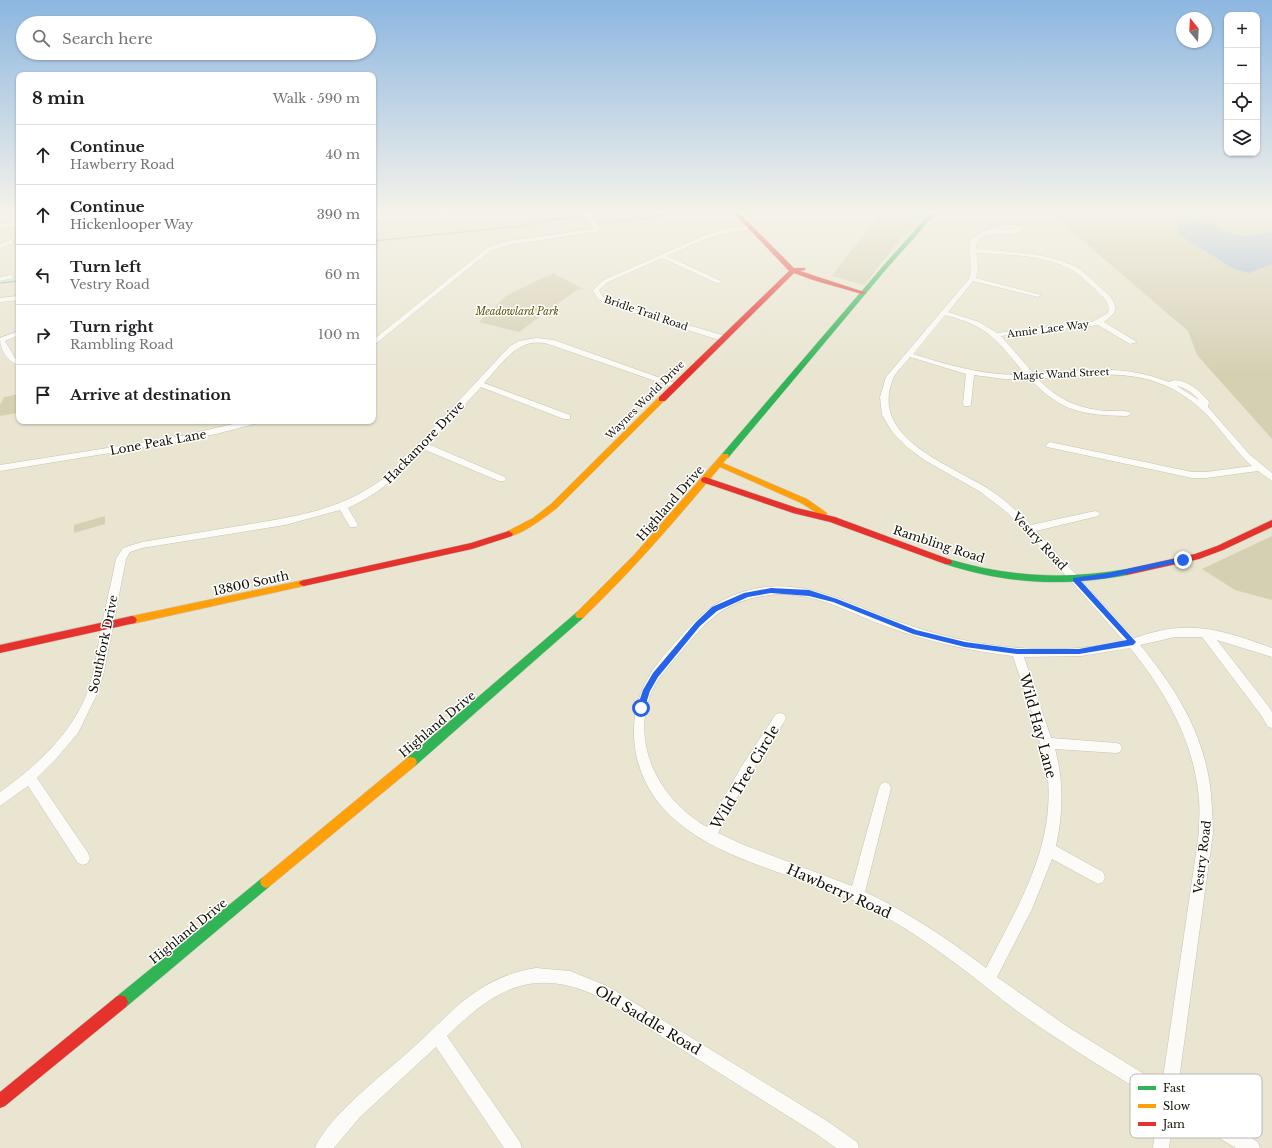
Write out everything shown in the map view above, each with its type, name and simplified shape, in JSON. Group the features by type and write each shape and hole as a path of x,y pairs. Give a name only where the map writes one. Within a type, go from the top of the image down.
{"main road":[{"path":"786,265 792,270 851,292 855,296 843,318"},
{"path":"795,265 802,269 868,292"},
{"name":"Highland Drive","path":"0,1100 295,859 531,660 607,590 651,543 843,318 882,278 887,265"},
{"path":"792,270 802,269"},
{"name":"Waynes World Drive","path":"506,536 529,524 548,511 792,270"},
{"path":"830,284 868,292"},
{"name":"Rambling Road","path":"719,464 804,502 832,519"},
{"name":"Rambling Road","path":"705,480 796,512 832,519 931,557 967,568 1023,578 1076,580 1122,573 1196,557 1220,548 1272,523"},
{"name":"13800 South","path":"0,650 472,546 506,536"}],"street":[{"path":"376,340 470,265"},
{"name":"Bridle Trail Road","path":"643,265 602,283 596,290 599,297 608,303 722,338"},
{"path":"681,265 719,282"},
{"path":"975,265 975,271 972,279 1038,295"},
{"name":"Annie Lace Way","path":"995,335 1098,322 1106,318 1111,313 1111,304 1107,298 1076,270 1064,265"},
{"path":"0,279 11,277"},
{"name":"Vestry Road","path":"972,279 890,377 885,389 885,408 894,428 919,453 993,496 1011,510 1133,642 1168,689 1186,723 1200,763 1207,810 1206,833 1171,1074"},
{"path":"0,300 16,298"},
{"path":"944,312 975,322 995,335 1047,394 1068,406 1096,413 1127,414"},
{"path":"1098,322 1133,342"},
{"path":"16,334 0,340 12,359 16,361"},
{"name":"Hackamore Drive","path":"126,550 142,545 305,518 342,507 384,484 422,446 515,346 524,342 537,340 550,342 676,385"},
{"name":"Magic Wand Street","path":"910,354 970,373 1003,377 1032,377 1105,371 1129,374 1165,384 1188,396 1204,408 1244,453 1272,478"},
{"path":"967,404 970,373"},
{"path":"480,384 567,417"},
{"name":"Lone Peak Lane","path":"0,468 60,460 214,432 244,424"},
{"path":"1050,445 1192,475 1206,475 1259,468"},
{"path":"422,446 502,479"},
{"path":"342,507 353,525"},
{"path":"1029,529 1095,514"},
{"name":"Southfork Drive","path":"0,800 29,778 64,741 86,709 96,683 121,560 126,550"},
{"name":"Hawberry Road","path":"1130,1074 1047,1023 918,929 857,895 709,836 684,819 666,801 652,780 643,758 639,736 641,708 646,690 661,668 698,624 715,609 747,595 771,590 796,591 822,596 891,624 940,639 991,649 1017,652 1079,651 1176,633 1192,632 1228,638 1272,653"},
{"path":"1206,634 1265,711 1272,723"},
{"name":"Wild Hay Lane","path":"988,979 1039,876 1049,850 1054,823 1056,796 1053,769 1017,652"},
{"name":"Wild Tree Circle","path":"709,836 744,773 780,718"},
{"path":"1046,743 1116,748"},
{"path":"29,778 38,788 83,858"},
{"path":"857,895 885,788"},
{"path":"1049,850 1098,877"},
{"name":"Old Saddle Road","path":"323,1148 355,1111 468,1007 498,987 514,980 530,976 548,975 567,977 585,982 602,991 821,1127 851,1148"},
{"path":"438,1036 514,1148"},
{"name":"Vestry Road","path":"1161,1148 1162,1138"},
{"name":"Hawberry Road","path":"1235,1138 1252,1148"}],"green space":[{"path":"841,265 880,265 865,285 832,276"},
{"path":"1111,265 1272,265 1272,439 1197,355 1188,331"},
{"name":"Meadowlard Park","path":"553,273 585,290 578,289 519,332 479,322 506,296"},
{"path":"16,395 16,413 0,416 0,405 4,397"},
{"path":"105,516 105,524 74,533 74,525"},
{"path":"1272,536 1272,600 1235,590 1202,569"}],"water":[{"path":"1227,265 1271,265 1249,273 1234,269"}],"waterway":[{"path":"0,283 16,281"}],"traffic: fast":[{"path":"725,456 887,265"},
{"path":"948,562 991,574 1037,579 1083,578 1127,572"},
{"path":"411,762 580,615"},
{"path":"121,1002 266,882"}],"traffic: slow":[{"path":"509,534 536,520 554,506 662,399"},
{"path":"580,615 637,558 725,456"},
{"path":"719,464 804,501 823,513"},
{"path":"132,620 304,583"},
{"path":"266,882 411,762"}],"traffic: jam":[{"path":"787,265 792,270 815,279 864,293"},
{"path":"662,399 786,276 794,270 803,269"},
{"path":"705,480 796,511 832,519 948,562"},
{"path":"1127,572 1196,557 1220,548 1272,523"},
{"path":"304,583 472,546 509,534"},
{"path":"0,649 132,620"},
{"path":"0,1101 121,1002"}],"route":[{"path":"641,708 646,690 655,675 698,624 706,616 725,603 747,595 771,590 809,593 835,600 891,624 940,639 991,649 1017,652 1058,653 1100,649 1133,642 1076,580 1108,576 1183,560"}]}
